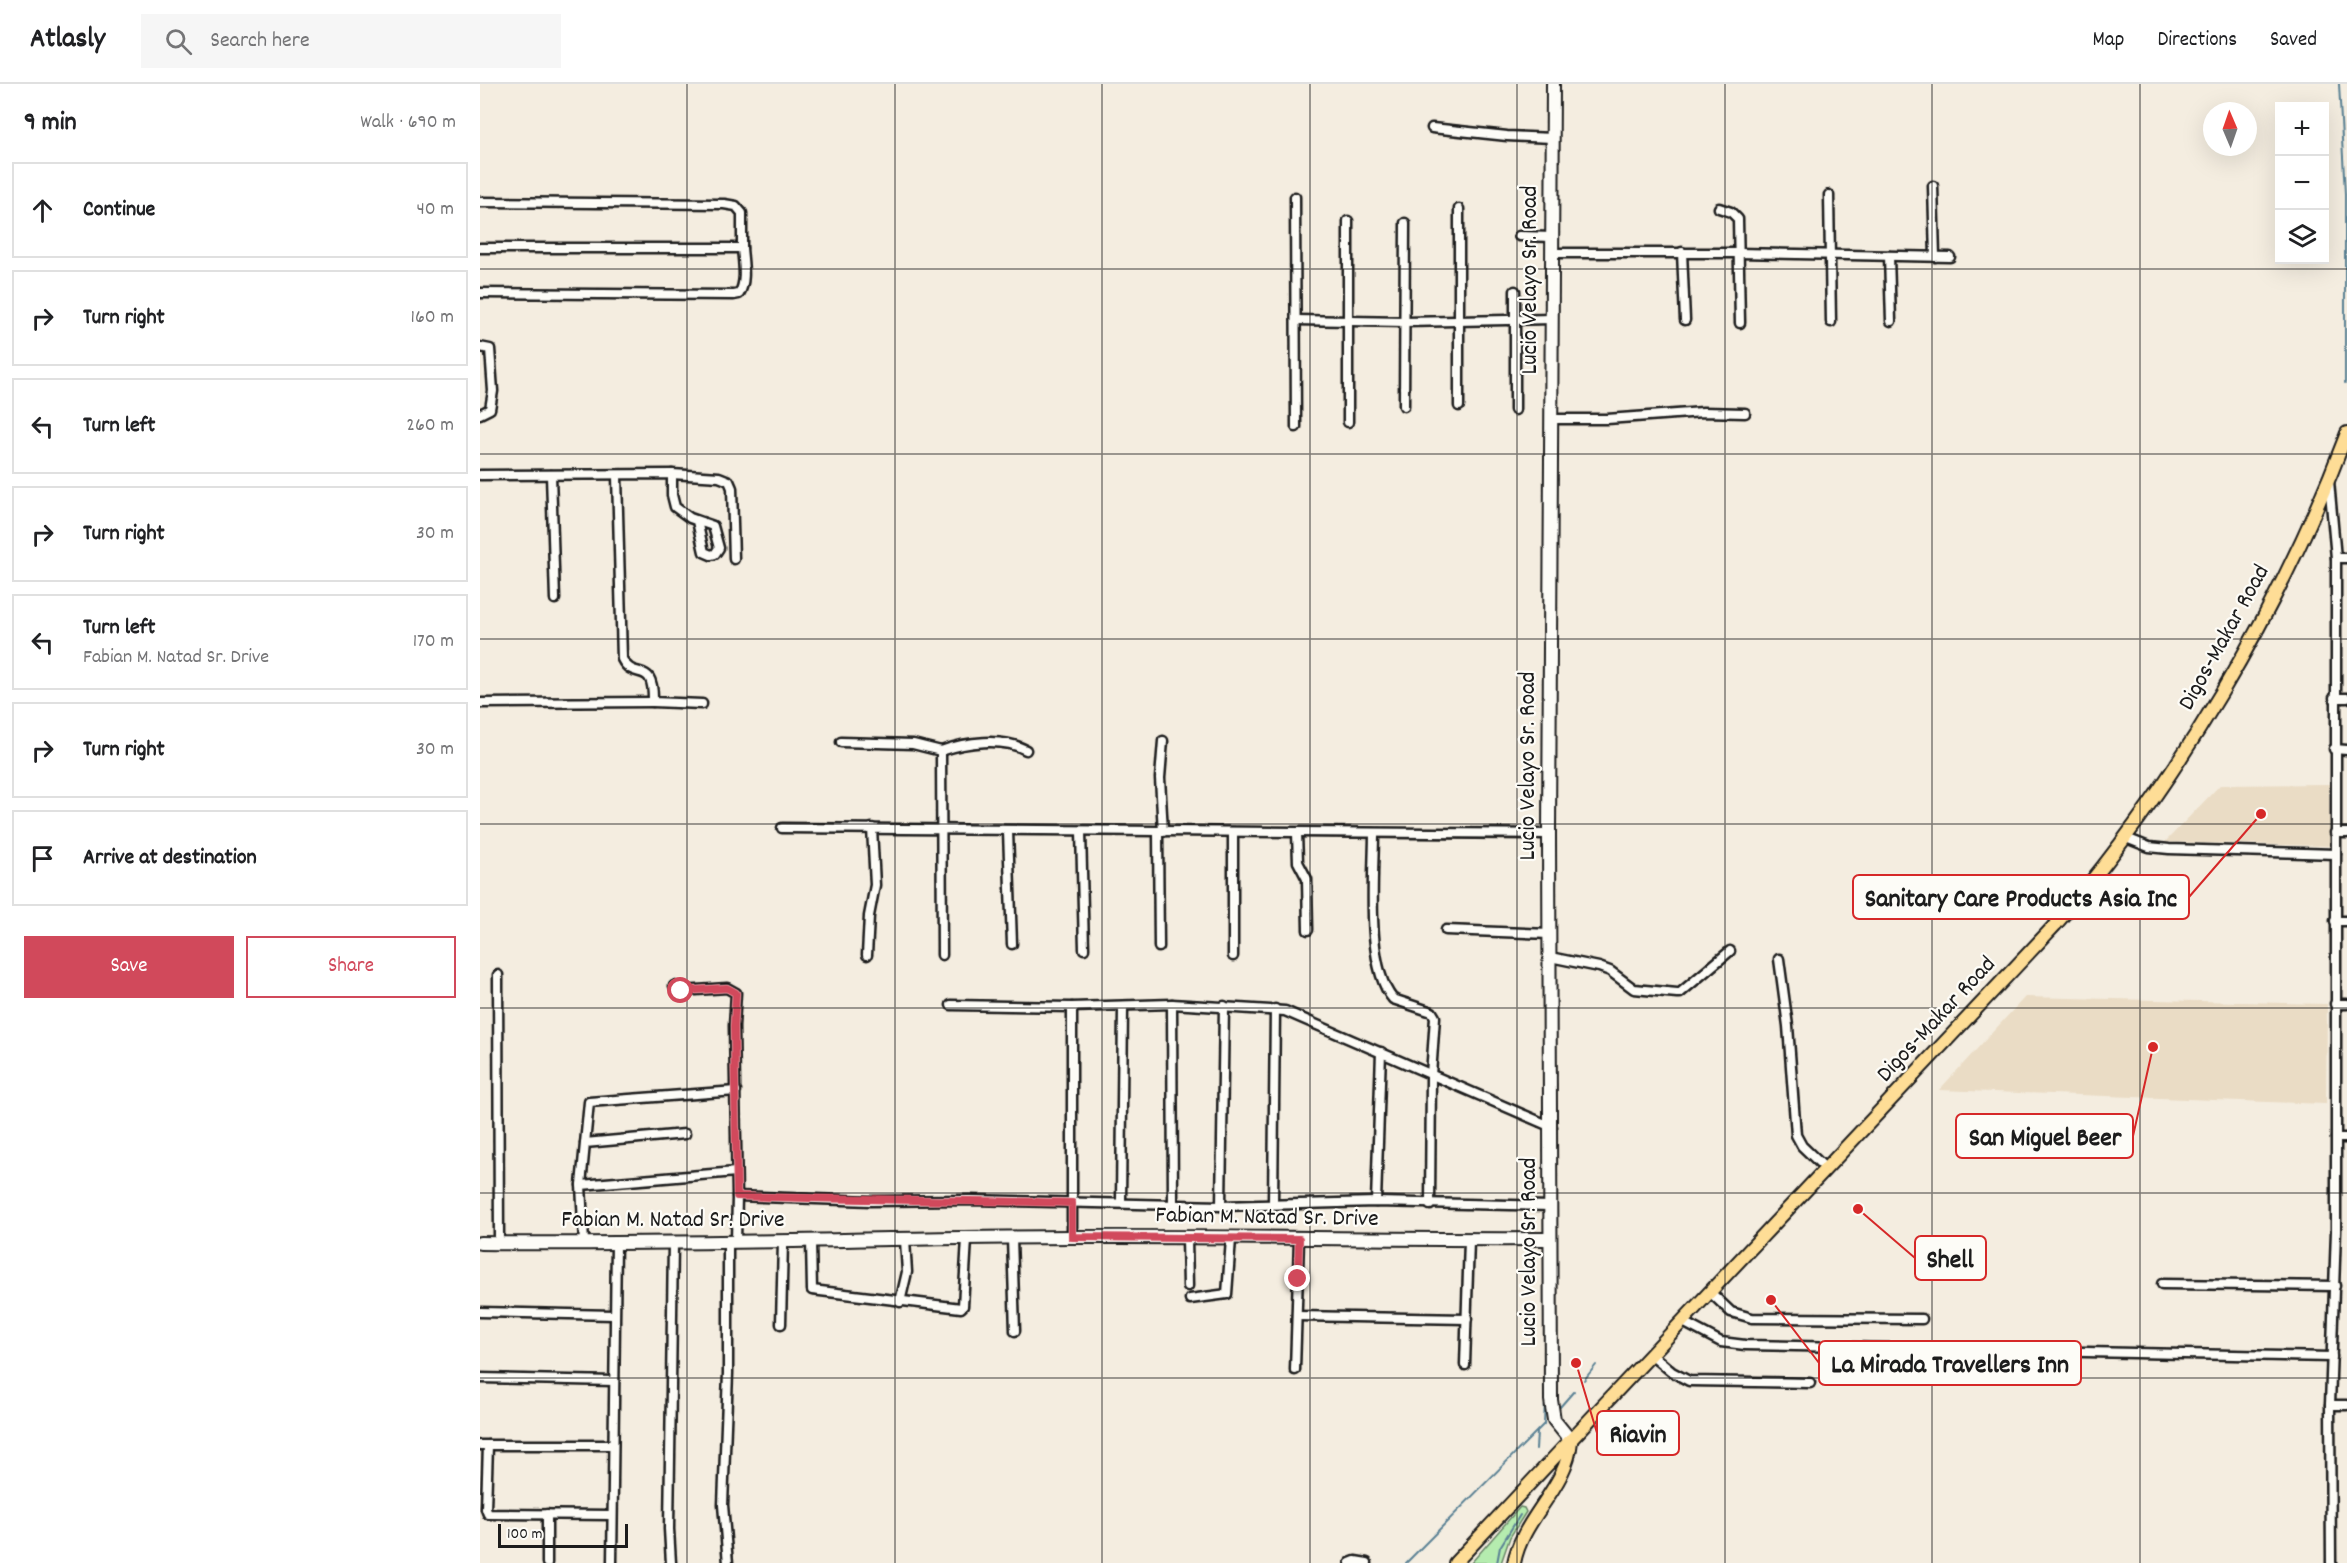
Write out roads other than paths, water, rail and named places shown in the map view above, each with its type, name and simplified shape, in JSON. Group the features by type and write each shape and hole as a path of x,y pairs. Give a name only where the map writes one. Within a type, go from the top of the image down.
{"main road":[{"name":"Lucio Velayo Sr. Road","path":"1553,84 1550,834 1552,1412 1558,1427 1570,1441"},
{"name":"Digos-Makar Road","path":"1455,1563 2055,925 2126,838 2195,735 2263,620 2329,481 2347,433"},
{"name":"Fabian M. Natad Sr. Drive","path":"480,1243 673,1243 1072,1237 1550,1239"},
{"path":"1514,1563 1524,1536 1564,1470 1569,1456 1570,1441"}],"street":[{"path":"1432,128 1553,138"},
{"path":"1933,186 1935,257"},
{"path":"1829,195 1831,322"},
{"path":"1295,197 1296,427"},
{"path":"480,202 724,204 736,206 742,213 743,283 739,294 734,295 480,293"},
{"path":"1719,208 1731,212 1738,219 1740,323"},
{"path":"1459,209 1459,406"},
{"path":"1348,221 1350,321 1348,422"},
{"path":"1404,406 1405,223"},
{"path":"1519,236 1553,237"},
{"path":"480,248 742,248"},
{"path":"1682,252 1685,320"},
{"path":"1553,253 1738,252 1830,256 1950,256"},
{"path":"1889,256 1891,321"},
{"path":"1515,291 1515,410"},
{"path":"1296,320 1405,322 1552,319"},
{"path":"480,347 490,349 493,392 490,409 480,414"},
{"path":"1552,419 1607,419 1693,412 1745,413"},
{"path":"672,474 672,495 675,507 696,521"},
{"path":"480,475 672,474 719,477 729,481 733,495 734,559"},
{"path":"551,475 555,599"},
{"path":"616,476 622,659 628,668 649,675 653,702"},
{"path":"2329,481 2336,558 2334,698 2336,1138 2335,1287 2330,1405 2331,1563"},
{"path":"2336,558 2347,558"},
{"path":"2334,698 2347,698"},
{"path":"480,703 702,704"},
{"path":"1159,947 1160,778 1163,741"},
{"path":"841,742 913,744 941,750 969,743 1013,745 1026,750"},
{"path":"2334,749 2347,750"},
{"path":"941,750 942,955"},
{"path":"782,828 1550,834"},
{"path":"867,954 869,916 875,885 872,828"},
{"path":"1008,831 1012,944"},
{"path":"1081,831 1084,949"},
{"path":"1233,832 1233,956"},
{"path":"1297,832 1298,862 1307,879 1308,930"},
{"path":"1374,833 1374,925 1380,975 1393,999 1434,1014 1430,1205"},
{"path":"2335,833 2347,833"},
{"path":"2126,838 2157,848 2336,854"},
{"path":"2335,921 2347,921"},
{"path":"1446,930 1550,934"},
{"path":"1550,957 1610,971 1634,989 1680,993 1730,951"},
{"path":"1779,959 1788,1026 1796,1135 1802,1146 1826,1169"},
{"path":"498,975 499,1243"},
{"path":"674,986 681,991 727,988 736,993 734,1026 737,1196 732,1242 723,1505 728,1563"},
{"path":"951,1005 1123,1007 1172,1004 1285,1011 1552,1127"},
{"path":"1172,1004 1173,1203"},
{"path":"2335,1004 2347,1004"},
{"path":"1221,1206 1224,1006"},
{"path":"1072,1007 1072,1237"},
{"path":"1121,1202 1123,1007"},
{"path":"1273,1204 1275,1009"},
{"path":"1376,1202 1381,1052"},
{"path":"584,1243 581,1185 589,1102 736,1091"},
{"path":"585,1143 685,1134"},
{"path":"2336,1138 2347,1138"},
{"path":"581,1185 736,1172"},
{"path":"737,1196 870,1201 1121,1202 1221,1206 1376,1202 1551,1206"},
{"path":"1012,1238 1016,1331"},
{"path":"1187,1238 1188,1286"},
{"path":"900,1302 907,1272 905,1239"},
{"path":"811,1241 812,1290 963,1308 967,1239"},
{"path":"1190,1299 1227,1294 1231,1239"},
{"path":"1295,1370 1299,1239"},
{"path":"1465,1365 1469,1240"},
{"path":"781,1324 783,1241"},
{"path":"612,1563 616,1243"},
{"path":"671,1563 669,1529 673,1243"},
{"path":"2162,1284 2335,1287"},
{"path":"1710,1292 1731,1312 1752,1317 1922,1319"},
{"path":"480,1312 614,1315"},
{"path":"1297,1316 1467,1318"},
{"path":"1683,1322 1721,1342 1745,1345 2332,1357"},
{"path":"1652,1355 1672,1372 1689,1381 1810,1383"},
{"path":"480,1378 614,1381"},
{"path":"2330,1405 2347,1405"},
{"path":"612,1515 490,1515 487,1513 484,1445 613,1445"},
{"path":"547,1514 547,1563"},
{"path":"1350,1563 1355,1561 1367,1563"}],"waterway":[{"path":"2339,84 2345,194 2345,383"},
{"path":"1584,1380 1596,1365"},
{"path":"1560,1407 1574,1391"},
{"path":"1406,1563 1544,1424 1545,1399"},
{"path":"1536,1449 1537,1432"},
{"path":"1497,1563 1500,1547 1520,1515"}],"place":[{"name":"Sanitary Care Products Asia Inc","path":"2261,814"},
{"name":"San Miguel Beer","path":"2153,1047"},
{"name":"Shell","path":"1858,1209"},
{"name":"La Mirada Travellers Inn","path":"1771,1300"},
{"name":"Riavin","path":"1576,1363"}]}
